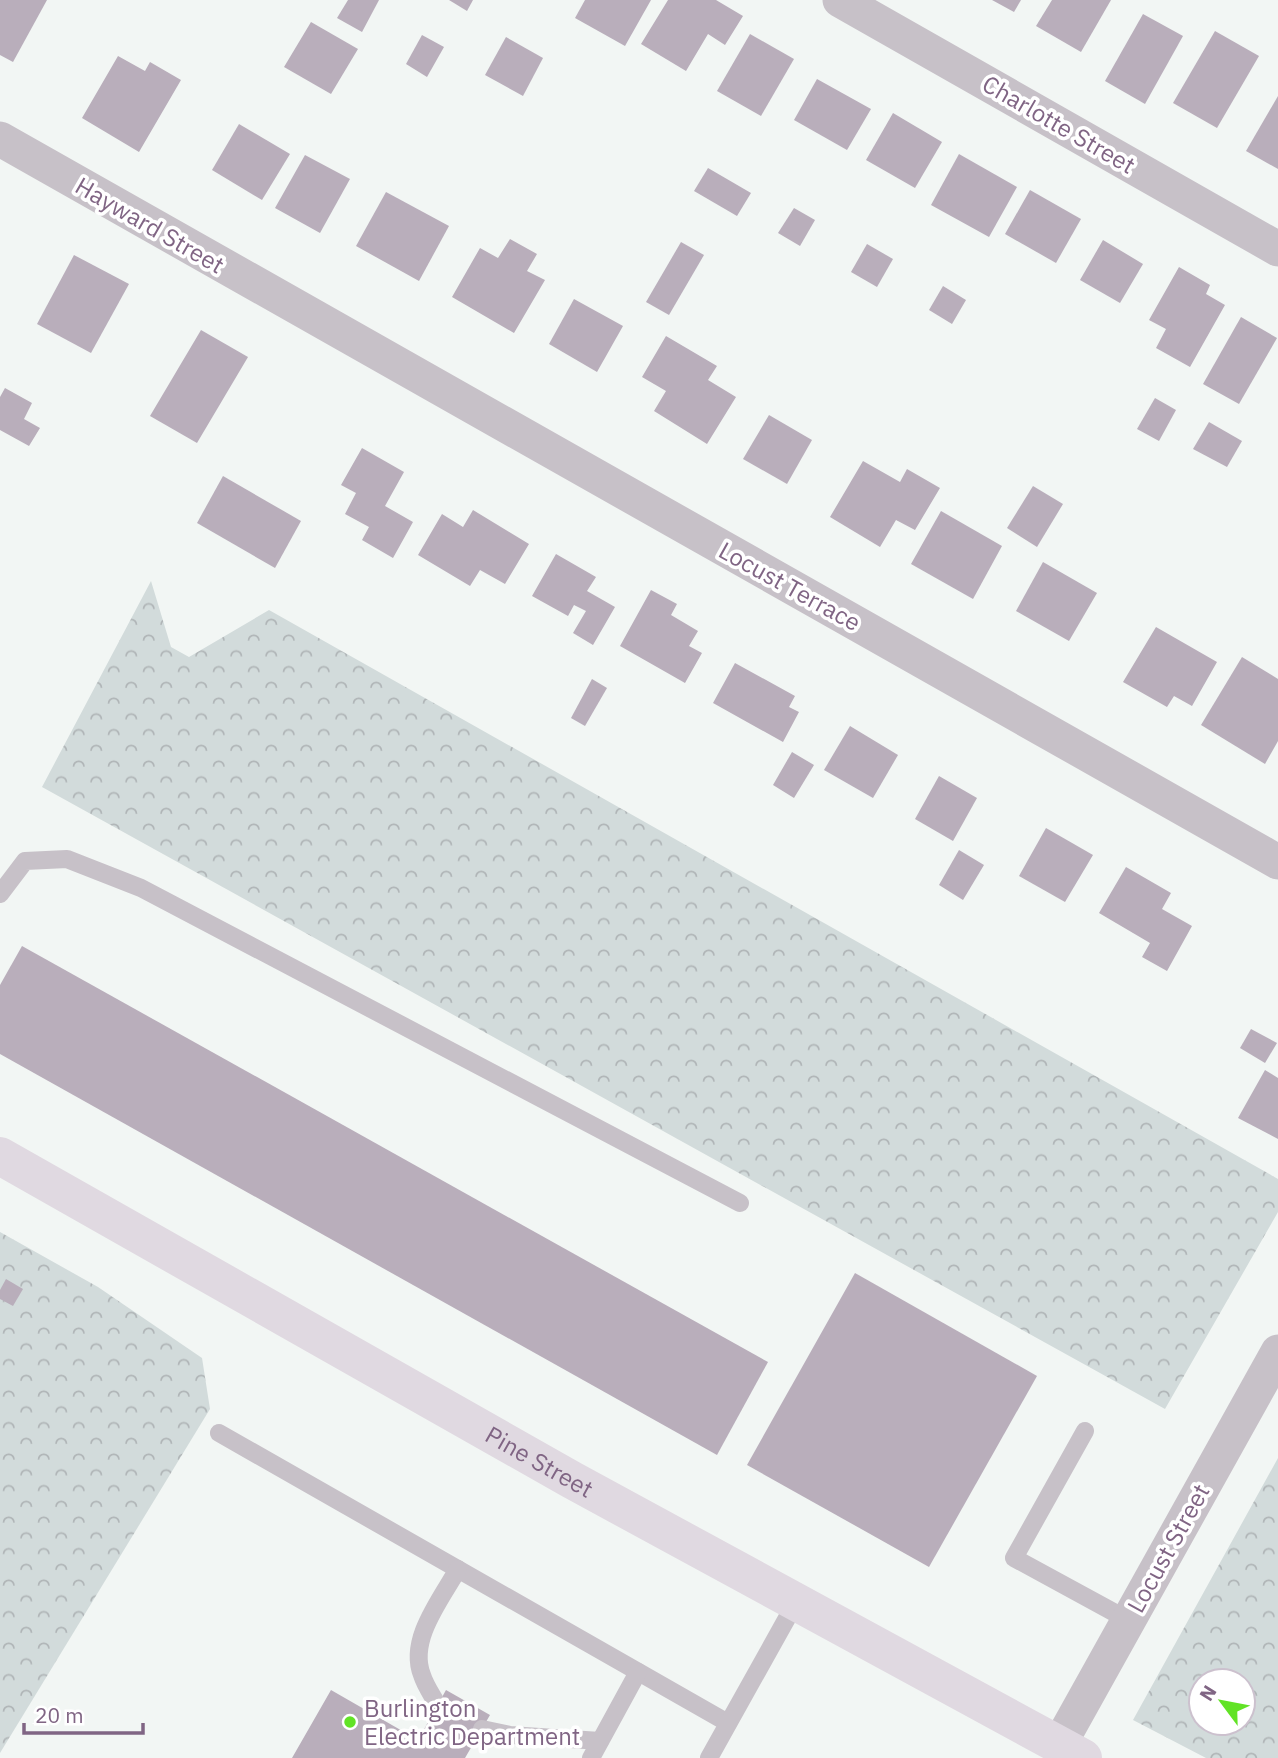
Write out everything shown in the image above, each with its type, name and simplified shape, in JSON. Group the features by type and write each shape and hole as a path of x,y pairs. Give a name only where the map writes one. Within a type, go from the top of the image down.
{"main road":[{"name":"Pine Street","path":"0,1156 548,1466 1071,1751"}],"street":[{"name":"Charlotte Street","path":"840,0 1278,249"},
{"name":"Hayward Street","path":"0,139 301,311"},
{"name":"Locust Terrace","path":"301,311 1278,862"},
{"name":"Locust Street","path":"1071,1751 1128,1620 1278,1352"}],"lane":[{"path":"0,894 25,861 67,859 141,888 740,1203"},
{"path":"1085,1431 1014,1558 1128,1620"},
{"path":"219,1433 728,1723"},
{"path":"438,1704 421,1674 418,1653 424,1631 458,1569"},
{"path":"709,1758 796,1602"},
{"path":"591,1758 638,1672"},
{"path":"482,1729 510,1735 600,1741"}],"green space":[{"path":"151,581 171,647 189,657 269,610 1278,1179 1278,1212 1165,1409 42,787"},
{"path":"0,1232 98,1287 202,1358 210,1409 0,1753"},
{"path":"1278,1458 1278,1758 1206,1758 1133,1720"}],"building":[{"path":"0,0 47,0 13,62 0,55"},
{"path":"348,0 379,0 362,32 337,18"},
{"path":"449,0 473,0 467,11"},
{"path":"585,0 651,0 625,46 575,18"},
{"path":"668,0 716,0 743,16 725,45 708,34 686,71 641,44"},
{"path":"992,0 1021,0 1014,12"},
{"path":"1052,0 1111,0 1081,52 1036,26"},
{"path":"1143,14 1183,36 1145,104 1105,81"},
{"path":"311,22 358,49 331,94 284,67"},
{"path":"1215,31 1259,56 1217,128 1173,103"},
{"path":"750,34 794,59 761,116 717,91"},
{"path":"422,35 444,47 427,77 406,64"},
{"path":"506,37 543,58 523,96 485,75"},
{"path":"118,56 145,71 150,62 181,80 139,152 82,118"},
{"path":"817,79 871,109 847,150 794,120"},
{"path":"1278,96 1278,169 1246,151"},
{"path":"893,113 942,142 915,188 866,160"},
{"path":"239,124 290,154 262,200 212,170"},
{"path":"959,154 1017,187 989,237 931,205"},
{"path":"305,155 350,179 320,233 275,208"},
{"path":"708,168 751,193 737,216 694,191"},
{"path":"1030,190 1081,219 1056,263 1005,234"},
{"path":"386,192 449,226 419,281 356,246"},
{"path":"794,208 815,220 800,246 778,233"},
{"path":"510,239 537,254 527,271 545,280 514,333 452,297 480,248 498,258"},
{"path":"1103,240 1143,264 1120,303 1080,280"},
{"path":"681,242 704,255 669,315 646,302"},
{"path":"867,244 893,259 877,287 851,272"},
{"path":"74,255 129,284 91,353 37,324"},
{"path":"1179,267 1210,285 1206,294 1225,305 1190,367 1156,348 1166,329 1149,320"},
{"path":"943,286 966,300 952,324 929,310"},
{"path":"574,299 623,326 597,372 549,344"},
{"path":"1241,317 1277,338 1239,404 1203,384"},
{"path":"201,330 248,357 197,443 150,416"},
{"path":"666,336 717,366 708,380 736,397 707,444 654,411 666,391 642,377"},
{"path":"5,388 32,403 24,419 40,428 29,446 0,430 0,397"},
{"path":"1155,398 1176,410 1159,441 1137,429"},
{"path":"769,415 812,440 787,484 743,459"},
{"path":"1209,422 1242,441 1227,467 1193,449"},
{"path":"362,448 404,472 385,506 413,522 393,558 362,540 369,527 345,514 356,493 341,485"},
{"path":"863,461 900,482 907,469 940,488 915,530 896,520 880,547 830,517"},
{"path":"223,476 301,521 275,568 197,523"},
{"path":"1033,486 1063,504 1037,547 1007,528"},
{"path":"473,510 529,544 505,584 480,570 470,586 418,555 442,514 463,527"},
{"path":"941,511 1002,546 973,599 911,564"},
{"path":"556,554 596,577 587,591 615,607 593,645 573,633 586,611 574,605 568,616 532,596"},
{"path":"1043,562 1097,593 1069,641 1016,611"},
{"path":"651,590 677,604 671,615 698,631 689,646 702,653 685,683 620,646"},
{"path":"1156,627 1217,662 1192,706 1174,696 1167,707 1123,682"},
{"path":"1242,657 1278,679 1278,741 1265,764 1201,725"},
{"path":"735,663 795,696 789,707 799,712 783,742 713,703"},
{"path":"592,679 607,688 585,726 571,718"},
{"path":"850,726 898,755 873,798 824,770"},
{"path":"792,752 814,765 794,798 773,785"},
{"path":"939,776 977,798 953,841 915,819"},
{"path":"1046,828 1093,855 1065,902 1019,876"},
{"path":"959,850 984,865 963,900 939,885"},
{"path":"1126,867 1171,893 1162,909 1192,926 1167,971 1142,957 1150,943 1099,913"},
{"path":"22,946 768,1362 717,1455 0,1054 0,985"},
{"path":"1251,1029 1277,1043 1265,1063 1240,1048"},
{"path":"1265,1070 1278,1078 1278,1139 1238,1118"},
{"path":"855,1273 1037,1376 929,1567 747,1465"},
{"path":"6,1279 23,1289 13,1306 0,1299 0,1290"},
{"name":"Burlington Electric Department","path":"331,1690 418,1740 446,1690 490,1715 465,1758 292,1758"}],"place":[{"name":"Burlington Electric Department","path":"350,1722"}]}
